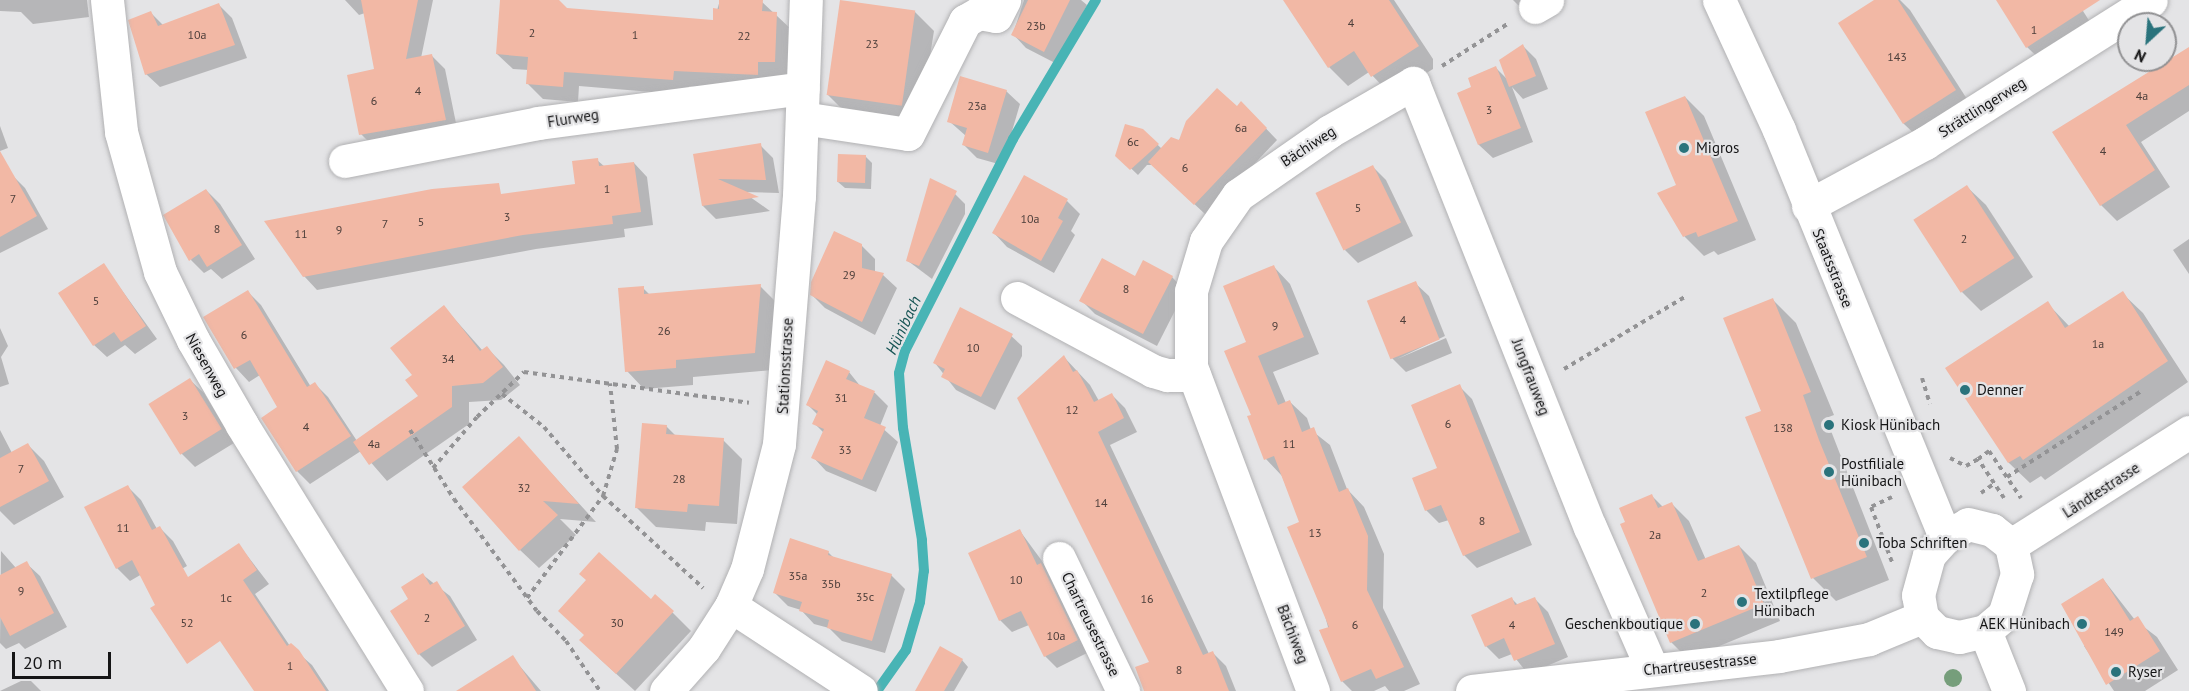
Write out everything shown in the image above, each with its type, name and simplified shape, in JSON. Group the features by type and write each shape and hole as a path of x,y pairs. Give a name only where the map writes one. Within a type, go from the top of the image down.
{"street":[{"name":"Niesenweg","path":"107,0 121,132 160,272 193,340 242,425 407,691"},
{"name":"Stationsstrasse","path":"666,691 704,648 731,606 747,569 768,493 783,409 806,0"},
{"path":"802,103 908,134 965,21 979,13 996,16 1004,0"},
{"name":"Staatsstrasse","path":"1719,0 1770,110 1945,537"},
{"name":"Strättlingerweg","path":"1808,206 1925,143 2151,0"},
{"name":"Bächiweg","path":"1313,691 1194,375 1189,319 1191,291 1196,267 1217,220 1238,195 1269,171 1413,83"},
{"name":"Jungfrauweg","path":"1413,83 1535,387 1652,669"},
{"name":"Flurweg","path":"345,161 538,123 802,103"},
{"path":"1017,298 1153,371 1194,375"},
{"name":"Ländtestrasse","path":"2011,545 2189,432"},
{"path":"1968,524 1992,530 2011,545 2017,574 2013,593 2004,615 1985,631 1959,637 1937,632 1922,617 1920,578 1929,555 1945,537 1968,524"},
{"name":"Chartreusestrasse","path":"1059,558 1123,691"},
{"path":"731,606 861,691"},
{"name":"Chartreusestrasse","path":"1472,691 1779,656 1869,639 1922,617"},
{"path":"1985,631 2009,691"}],"path":[{"path":"1413,83 1541,4"},
{"path":"1535,387 1685,297"},
{"path":"434,468 524,372 530,371 783,409"},
{"path":"1922,378 1932,410"},
{"path":"527,598 603,496 617,449 610,383"},
{"path":"2007,477 2143,390"},
{"path":"502,394 544,427 603,496 698,585 731,606"},
{"path":"410,430 434,468 527,598 566,640 600,691"},
{"path":"1945,454 1959,465 1966,466 1989,451 2021,498 2016,502"},
{"path":"1978,459 1999,490"},
{"path":"1989,488 1995,483"},
{"path":"1890,558 1871,507 1894,496"},
{"path":"1888,551 1894,548"}],"building":[{"path":"361,0 418,0 406,59 432,54 446,120 359,135 347,75 374,69"},
{"path":"500,0 559,0 567,8 713,20 713,8 719,9 719,0 763,0 762,11 777,12 775,62 758,62 758,75 674,71 673,80 564,72 563,87 526,84 528,57 496,54"},
{"path":"840,0 915,11 902,106 827,95"},
{"path":"1028,0 1070,0 1044,52 1011,35"},
{"path":"1283,0 1389,0 1419,46 1371,77 1354,51 1328,68"},
{"path":"1874,0 1898,0 1956,90 1903,124 1838,23"},
{"path":"1996,0 2100,0 2026,48"},
{"path":"219,3 235,45 145,75 128,20 151,11 158,26"},
{"path":"1523,44 1536,76 1509,87 1499,60"},
{"path":"2189,47 2189,85 2126,125 2155,170 2100,206 2052,132 2149,72 2177,72 2177,54"},
{"path":"1496,66 1521,128 1478,145 1457,93 1471,87 1468,78"},
{"path":"960,76 1007,90 988,153 962,145 967,128 947,122"},
{"path":"1217,88 1237,106 1241,101 1267,128 1194,205 1148,162 1171,137 1179,140 1186,121"},
{"name":"Migros","path":"1685,96 1738,221 1698,237 1696,232 1683,237 1657,193 1676,185 1645,112"},
{"path":"1125,124 1143,129 1159,144 1130,170 1115,156"},
{"path":"761,143 766,180 718,179 759,197 702,206 693,154"},
{"path":"0,151 37,216 0,237"},
{"path":"838,154 866,155 865,183 837,182"},
{"path":"598,158 599,166 634,162 641,212 612,216 613,224 523,235 303,277 264,221 432,189 499,183 501,194 575,184 572,161"},
{"path":"1373,165 1401,223 1344,251 1315,193"},
{"path":"1024,175 1068,199 1058,218 1063,221 1041,261 992,233"},
{"path":"930,178 957,191 919,266 906,261"},
{"path":"1967,185 2014,258 1961,293 1913,220"},
{"path":"206,189 242,245 207,267 199,254 189,261 163,215"},
{"path":"834,231 862,244 862,268 884,273 862,322 810,295 811,282"},
{"path":"1102,258 1135,276 1143,260 1173,276 1143,334 1079,301"},
{"path":"104,263 146,326 121,342 114,332 93,346 58,293"},
{"path":"1274,265 1304,337 1258,356 1278,405 1290,400 1302,432 1314,427 1339,492 1348,488 1368,536 1367,590 1404,667 1376,679 1371,669 1341,682 1319,630 1329,627 1287,527 1299,522 1274,456 1264,460 1247,416 1251,415 1224,351 1246,342 1223,286"},
{"path":"1416,281 1440,339 1390,359 1367,301"},
{"path":"761,284 755,353 676,360 676,368 625,372 618,288 644,286 644,294"},
{"path":"248,290 307,387 315,382 351,436 296,472 261,418 277,407 250,360 234,369 203,317"},
{"path":"2123,291 2168,361 2023,460 2020,456 2008,463 1945,368 2048,301 2065,328"},
{"path":"1773,298 1811,392 1803,395 1819,440 1867,557 1811,579 1745,417 1761,411 1723,318"},
{"path":"444,305 480,351 487,346 503,367 483,383 452,386 452,407 369,465 353,442 418,396 405,380 412,375 390,348"},
{"path":"960,307 1013,334 981,397 941,377 945,369 933,363"},
{"path":"1064,355 1073,372 1077,370 1094,402 1112,393 1124,418 1098,432 1203,655 1213,651 1229,691 1144,691 1135,667 1149,662 1017,398"},
{"path":"826,360 850,371 846,379 875,391 864,418 886,427 862,480 811,458 824,429 812,424 818,411 806,405"},
{"path":"190,378 222,429 180,455 148,404"},
{"path":"1460,384 1520,532 1463,556 1441,505 1425,511 1412,478 1437,468 1411,405"},
{"path":"642,423 667,425 666,434 724,438 719,506 688,504 687,512 635,508"},
{"path":"519,436 579,504 543,501 558,515 519,551 462,487"},
{"path":"28,443 49,481 0,507 0,458"},
{"path":"128,485 152,530 160,526 188,577 239,543 257,570 243,580 287,646 291,643 299,650 326,691 254,691 220,641 187,664 150,608 155,605 132,560 116,569 84,507"},
{"path":"1652,494 1658,508 1672,502 1698,561 1739,545 1764,604 1670,643 1620,524 1625,522 1619,508"},
{"path":"1020,529 1037,565 1041,563 1078,640 1044,657 1021,611 999,621 968,553"},
{"path":"790,538 829,551 828,555 892,574 872,641 827,628 829,620 799,611 802,602 773,593"},
{"path":"599,552 651,599 655,594 674,611 616,674 579,640 584,635 558,611 586,580 579,574"},
{"path":"27,561 54,613 10,636 0,617 0,575"},
{"path":"423,573 430,585 437,581 465,626 418,655 390,611 408,599 401,587"},
{"path":"2103,578 2130,621 2138,616 2160,651 2106,685 2061,604"},
{"path":"1512,597 1515,605 1535,597 1555,644 1514,661 1504,638 1485,647 1471,615"},
{"path":"940,646 963,659 944,691 915,691"},
{"path":"513,655 536,691 456,691"}],"waterway":[{"name":"Hünibach","path":"877,691 906,650 920,602 924,571 922,540 903,428 899,373 905,351 1013,139 1096,0"}],"place":[{"name":"Migros","path":"1684,148"},
{"name":"Denner","path":"1965,390"},
{"name":"Kiosk Hünibach","path":"1829,425"},
{"name":"Postfiliale Hünibach","path":"1829,472"},
{"name":"Toba Schriften","path":"1864,543"},
{"name":"Textilpflege Hünibach","path":"1742,602"},
{"name":"Geschenkboutique","path":"1695,624"},
{"name":"AEK Hünibach","path":"2082,624"},
{"name":"Ryser","path":"2116,672"}]}
